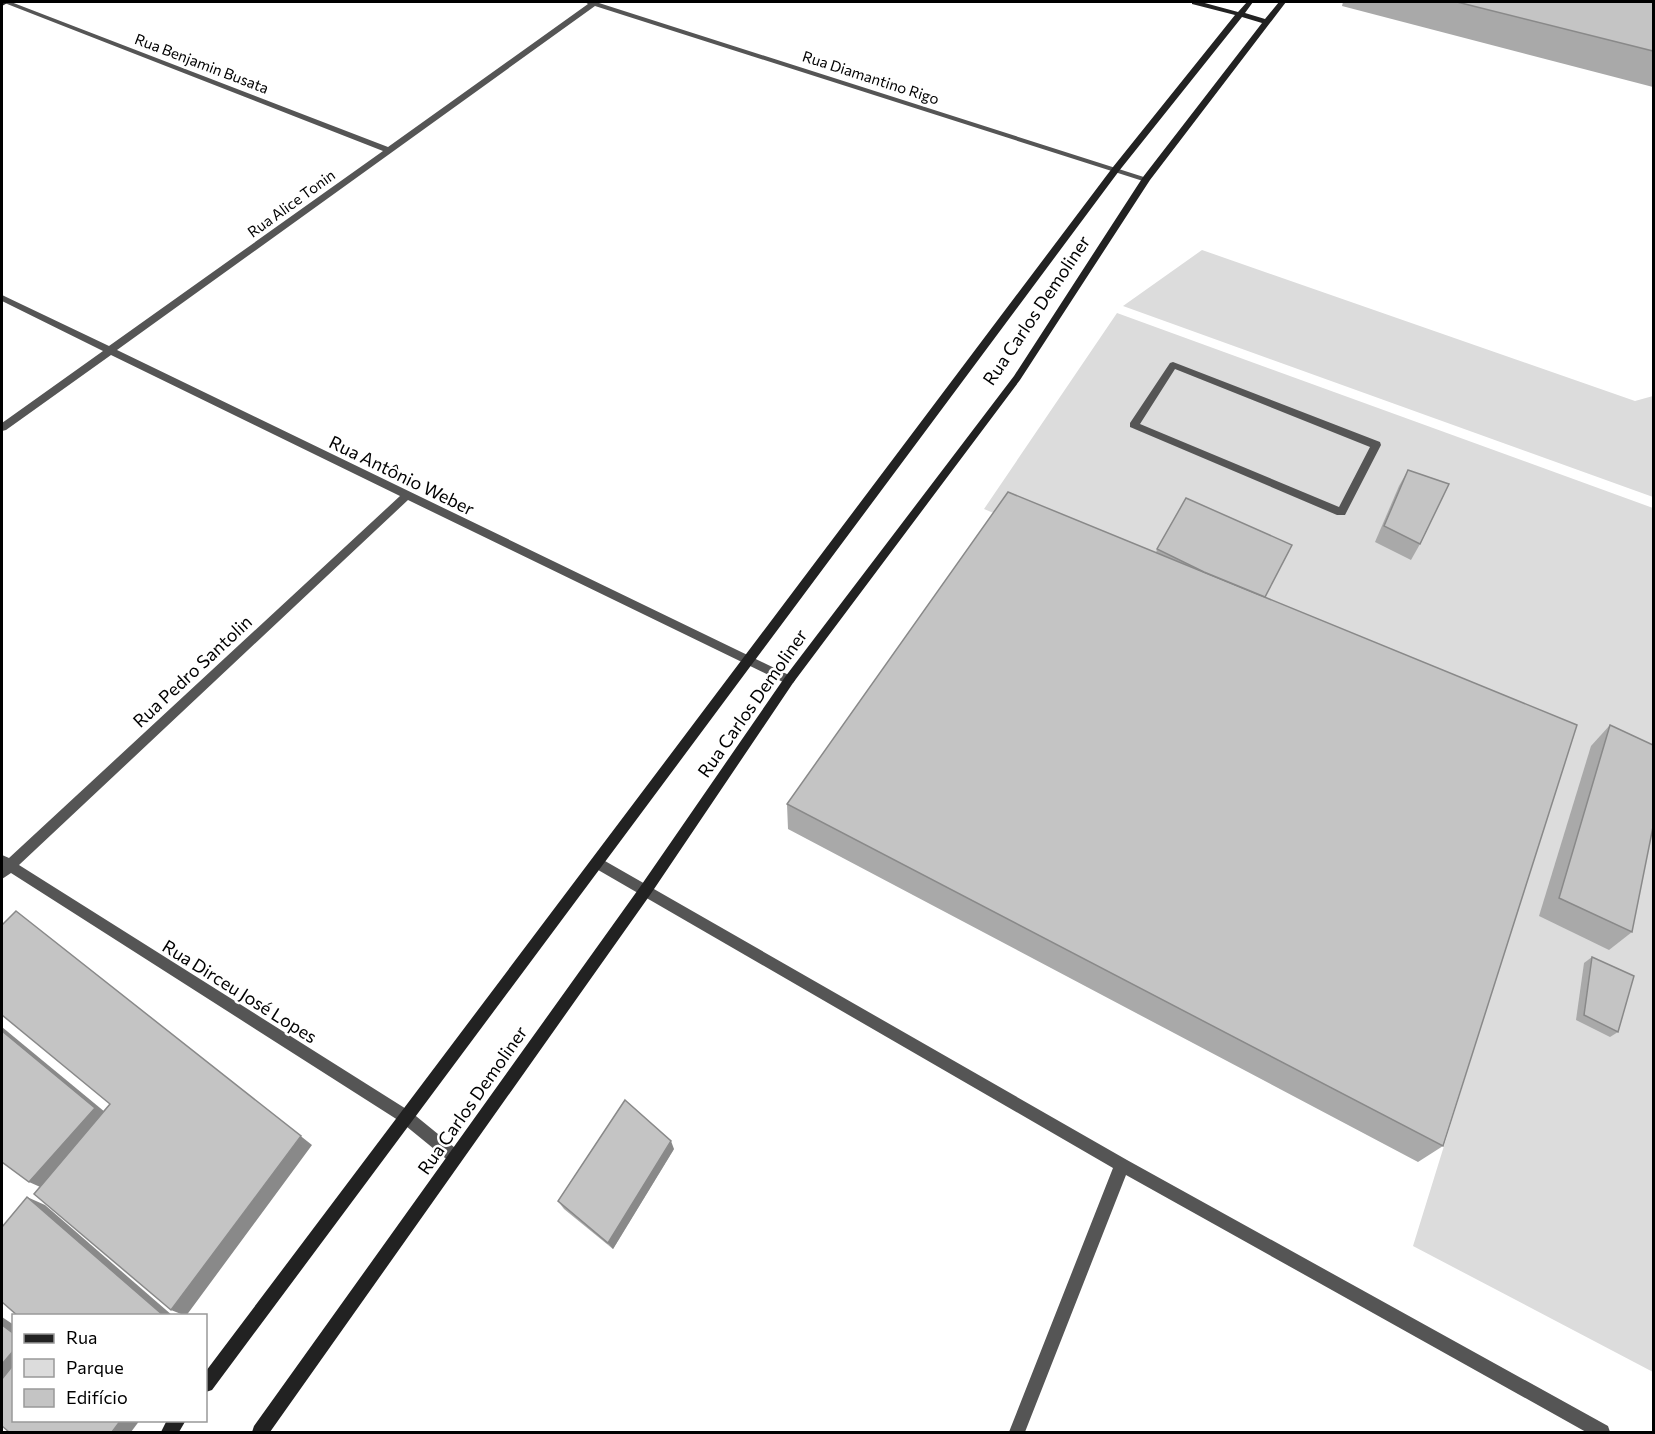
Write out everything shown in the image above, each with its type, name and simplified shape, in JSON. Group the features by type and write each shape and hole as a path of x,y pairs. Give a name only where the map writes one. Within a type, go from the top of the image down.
{"main road":[{"path":"1195,2 1267,22"},
{"name":"Rua Carlos Demoliner","path":"207,1383 1116,169 1250,2"},
{"name":"Rua Carlos Demoliner","path":"260,1432 645,891 789,680 1017,378 1146,179 1282,2"}],"street":[{"name":"Rua Benjamin Busata","path":"4,2 388,150"},
{"name":"Rua Alice Tonin","path":"2,428 592,2"},
{"name":"Rua Diamantino Rigo","path":"592,2 1146,179"},
{"name":"Rua Antônio Weber","path":"2,298 789,680"},
{"path":"1173,365 1376,445 1341,512 1134,425 1173,365"},
{"name":"Rua Pedro Santolin","path":"4,866 407,495"},
{"path":"598,863 1122,1165 1602,1432"},
{"name":"Rua Dirceu José Lopes","path":"4,866 406,1117 455,1157"},
{"path":"1017,1432 1122,1165"}],"green space":[{"path":"1202,250 1635,401 1653,396 1653,497 1123,306"},
{"path":"1117,313 1653,508 1653,1372 1413,1246 1566,752 984,509"}],"building":[{"path":"1457,2 1653,2 1653,51"},
{"path":"1408,470 1449,484 1420,544 1384,526"},
{"path":"1008,492 1577,725 1443,1146 787,804"},
{"path":"1186,498 1292,545 1265,597 1204,572 1157,549"},
{"path":"1610,725 1653,745 1653,827 1632,932 1559,898"},
{"path":"16,911 301,1136 171,1310 34,1194 110,1104 2,1015 2,925"},
{"path":"1592,957 1634,976 1618,1032 1584,1015"},
{"path":"2,1031 95,1108 29,1182 2,1162"},
{"path":"625,1100 671,1141 608,1243 558,1201"},
{"path":"27,1197 162,1314 16,1314 2,1302 2,1227"},
{"path":"2,1325 12,1332 12,1352 2,1364"},
{"path":"12,1366 12,1422 120,1422 112,1432 9,1432 2,1426 2,1379"}]}
